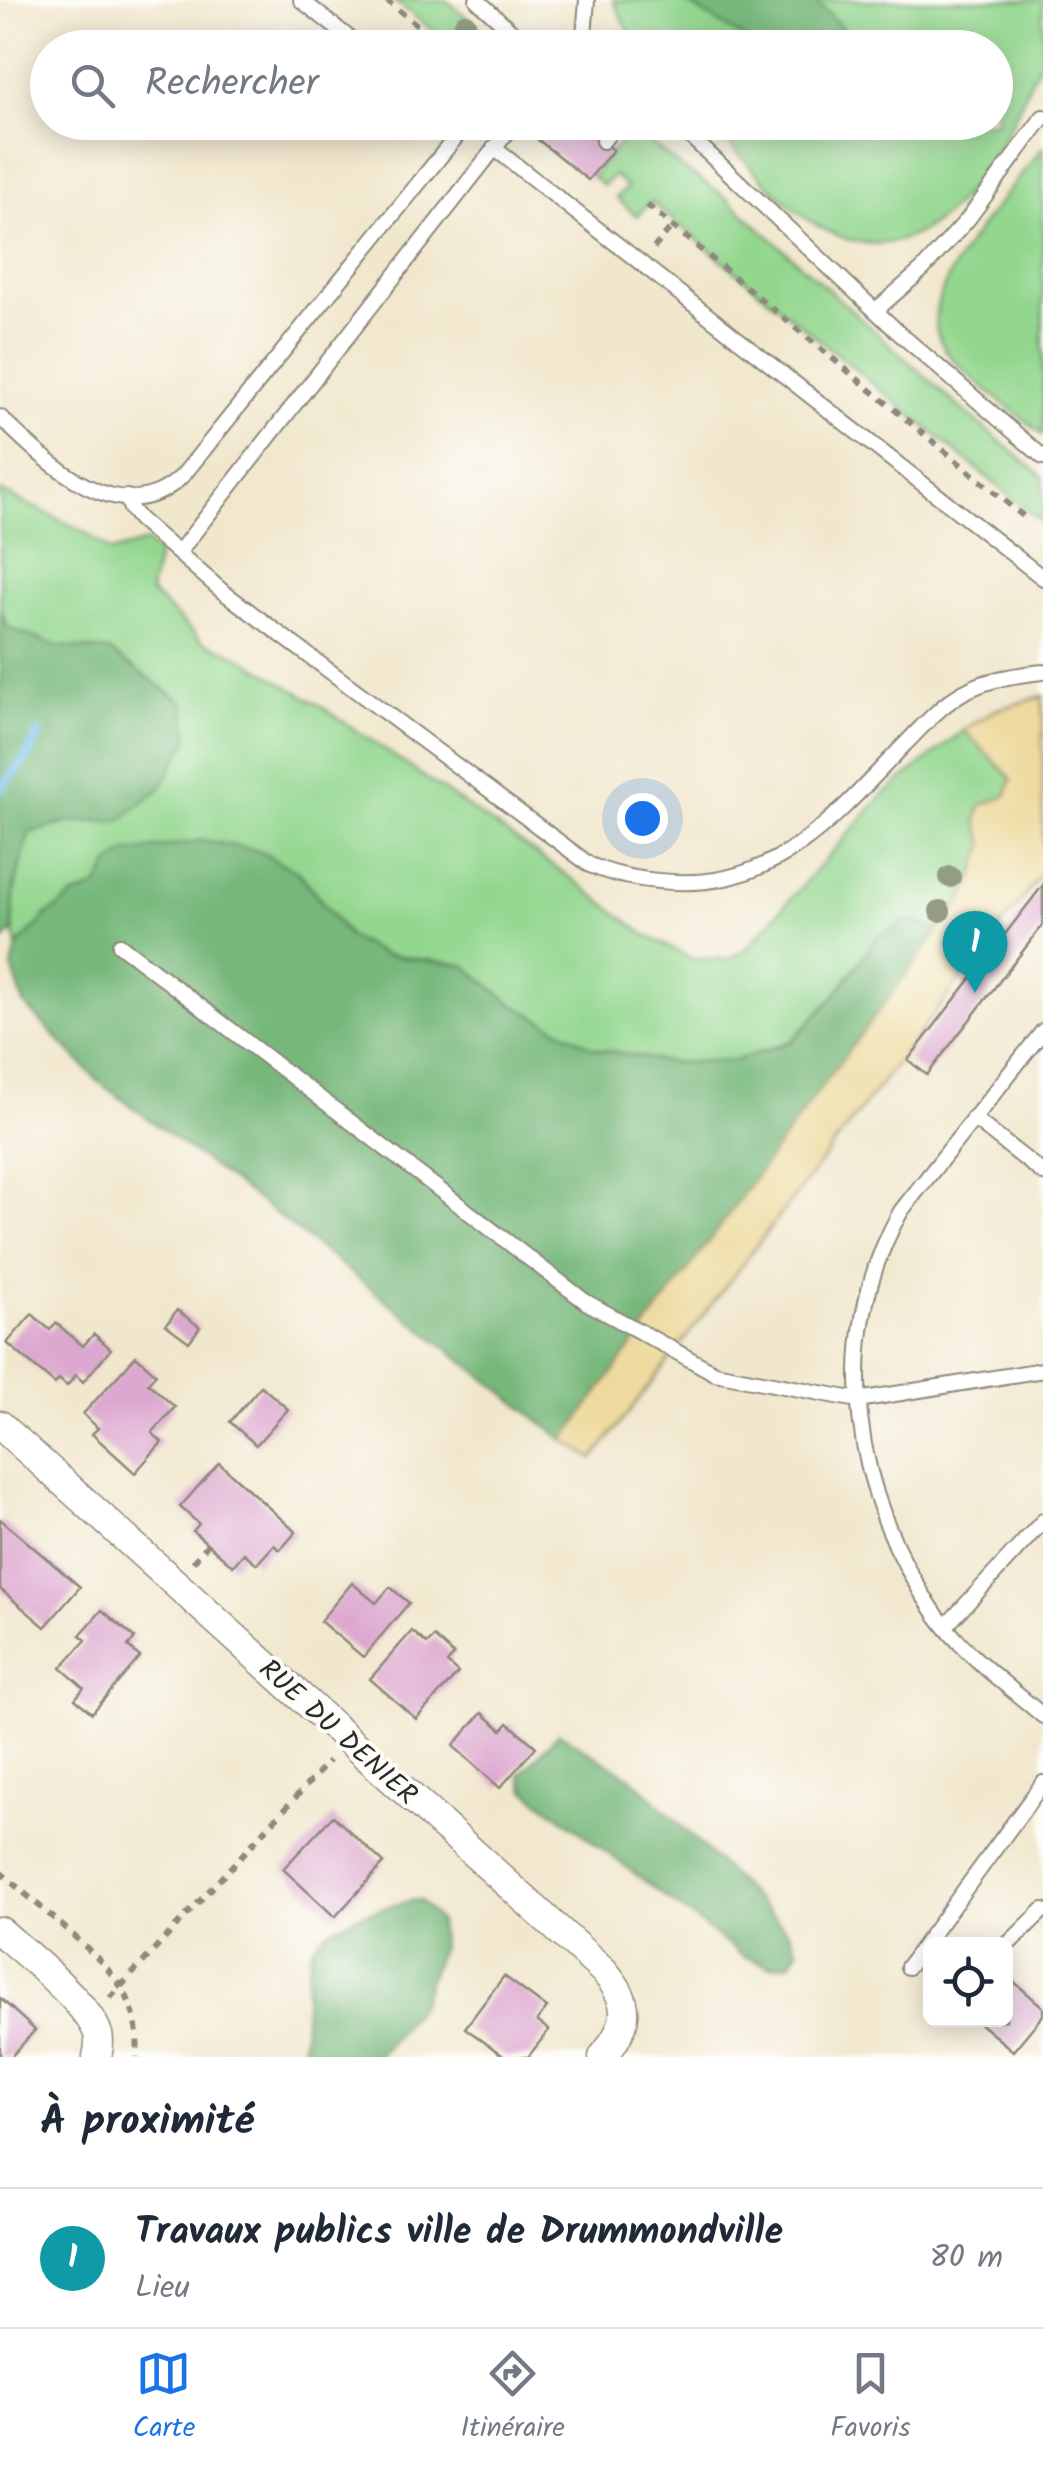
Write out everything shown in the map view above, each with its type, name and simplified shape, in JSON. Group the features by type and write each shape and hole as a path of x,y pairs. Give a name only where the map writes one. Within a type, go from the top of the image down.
{"street":[{"name":"RUE DU DENIER","path":"0,1426 604,1970 623,1999 625,2014 622,2029 603,2057"},
{"path":"0,1930 91,2020 98,2032 97,2057"}],"lane":[{"path":"301,0 339,30"},
{"path":"477,0 510,30"},
{"path":"584,30 587,0"},
{"path":"876,310 922,269 968,218 1043,117"},
{"path":"0,417 54,468 98,491 127,497 164,490 184,474 451,140"},
{"path":"179,552 500,140"},
{"path":"694,140 876,310 1043,457"},
{"path":"494,148 1043,578"},
{"path":"127,497 131,510 140,519 232,599 590,865 620,876 706,882 765,867 807,841 948,703 980,685 1043,672"},
{"path":"120,945 586,1302 715,1373 858,1400 1043,1370"},
{"path":"1043,1031 902,1211 876,1262 860,1331 858,1400 873,1486 916,1580 946,1626 1043,1716"},
{"path":"973,1118 1043,1173"},
{"path":"946,1626 1043,1521"},
{"path":"908,1967 1043,1783"},
{"path":"1013,1939 1043,1910"}],"path":[{"path":"386,0 424,30"},
{"path":"647,206 1028,520"},
{"path":"110,1999 334,1756"},
{"path":"0,1872 114,1975 136,2027 137,2057"}],"green space":[{"path":"393,0 446,0 482,30 432,30"},
{"path":"613,0 682,0 731,30 628,30"},
{"path":"682,0 815,0 844,30 731,30"},
{"path":"815,0 1043,0 1041,58 1013,120 1013,30 844,30"},
{"path":"622,140 647,140 723,195 959,407 1043,477 1043,523 651,202 637,216 616,198 627,187 614,175 603,186 592,176"},
{"path":"726,140 1002,140 967,192 945,214 921,231 895,241 866,243 843,238 800,213"},
{"path":"1043,147 1043,435 952,358 939,336 936,318 951,272"},
{"path":"0,491 85,532 111,552 147,542 158,554 150,592 202,641 238,656 321,706 578,883 644,934 691,958 728,959 746,949 882,796 964,730 1012,779 1006,796 977,821 985,845 965,897 942,930 907,920 791,1041 737,1060 673,1063 594,1048 512,1004 464,965 385,955 350,937 299,872 110,864 97,887 74,896 47,915 17,946 13,903 29,833 69,822 119,821 184,703 109,651 57,647 8,628 0,609"},
{"path":"0,609 8,628 57,646 109,651 184,703 189,738 160,789 119,821 69,822 29,833 14,889 13,931 0,945"},
{"path":"204,840 259,851 299,873 349,937 384,955 464,965 512,1004 594,1048 673,1063 737,1060 791,1042 833,998 876,938 907,920 942,930 822,1086 564,1440 268,1208 99,1082 24,1004 12,968 17,946 47,915 74,896 97,887 110,864 125,853"},
{"path":"559,1733 632,1778 790,1933 798,1950 790,1963 770,1966 743,1956 525,1790 521,1774"},
{"path":"420,1900 439,1921 441,1947 419,2006 377,2057 303,2057 313,1946 346,1921"}],"sand":[{"path":"1043,696 1043,872 593,1459 564,1440 965,897 985,845 977,821 981,805 1006,796 1012,779 964,730 995,710"}],"building":[{"path":"538,140 602,140 613,150 588,180"},
{"path":"1043,885 1043,925 927,1075 908,1060"},
{"path":"177,1310 200,1327 189,1342 166,1325"},
{"path":"32,1314 50,1330 56,1323 83,1346 94,1334 111,1349 83,1382 76,1375 67,1386 59,1379 55,1384 7,1343"},
{"path":"136,1356 156,1374 148,1383 175,1407 152,1433 162,1442 135,1473 92,1434 98,1428 83,1414"},
{"path":"261,1386 288,1409 256,1445 230,1422"},
{"path":"219,1463 296,1532 280,1550 274,1545 257,1564 244,1553 233,1566 193,1531 199,1524 180,1507"},
{"path":"0,1519 80,1587 45,1627 0,1589"},
{"path":"352,1583 376,1603 390,1587 409,1603 363,1657 320,1621"},
{"path":"102,1610 135,1638 128,1646 140,1657 92,1713 75,1699 84,1688 61,1668 86,1640 80,1635"},
{"path":"412,1631 427,1644 434,1637 454,1655 447,1663 458,1673 416,1719 370,1679"},
{"path":"482,1713 502,1730 508,1723 536,1747 500,1788 453,1746"},
{"path":"333,1816 384,1863 335,1917 283,1869"},
{"path":"504,1976 547,2008 537,2021 549,2030 528,2057 505,2057 465,2028"},
{"path":"1013,1981 1043,2007 1043,2015 1013,2051 984,2027 1013,2027"},
{"path":"0,1998 35,2030 11,2057 0,2057"}],"waterway":[{"path":"0,789 28,756 39,734"}],"place":[{"name":"Travaux publics ville de Drummondville","path":"975,993"}]}
